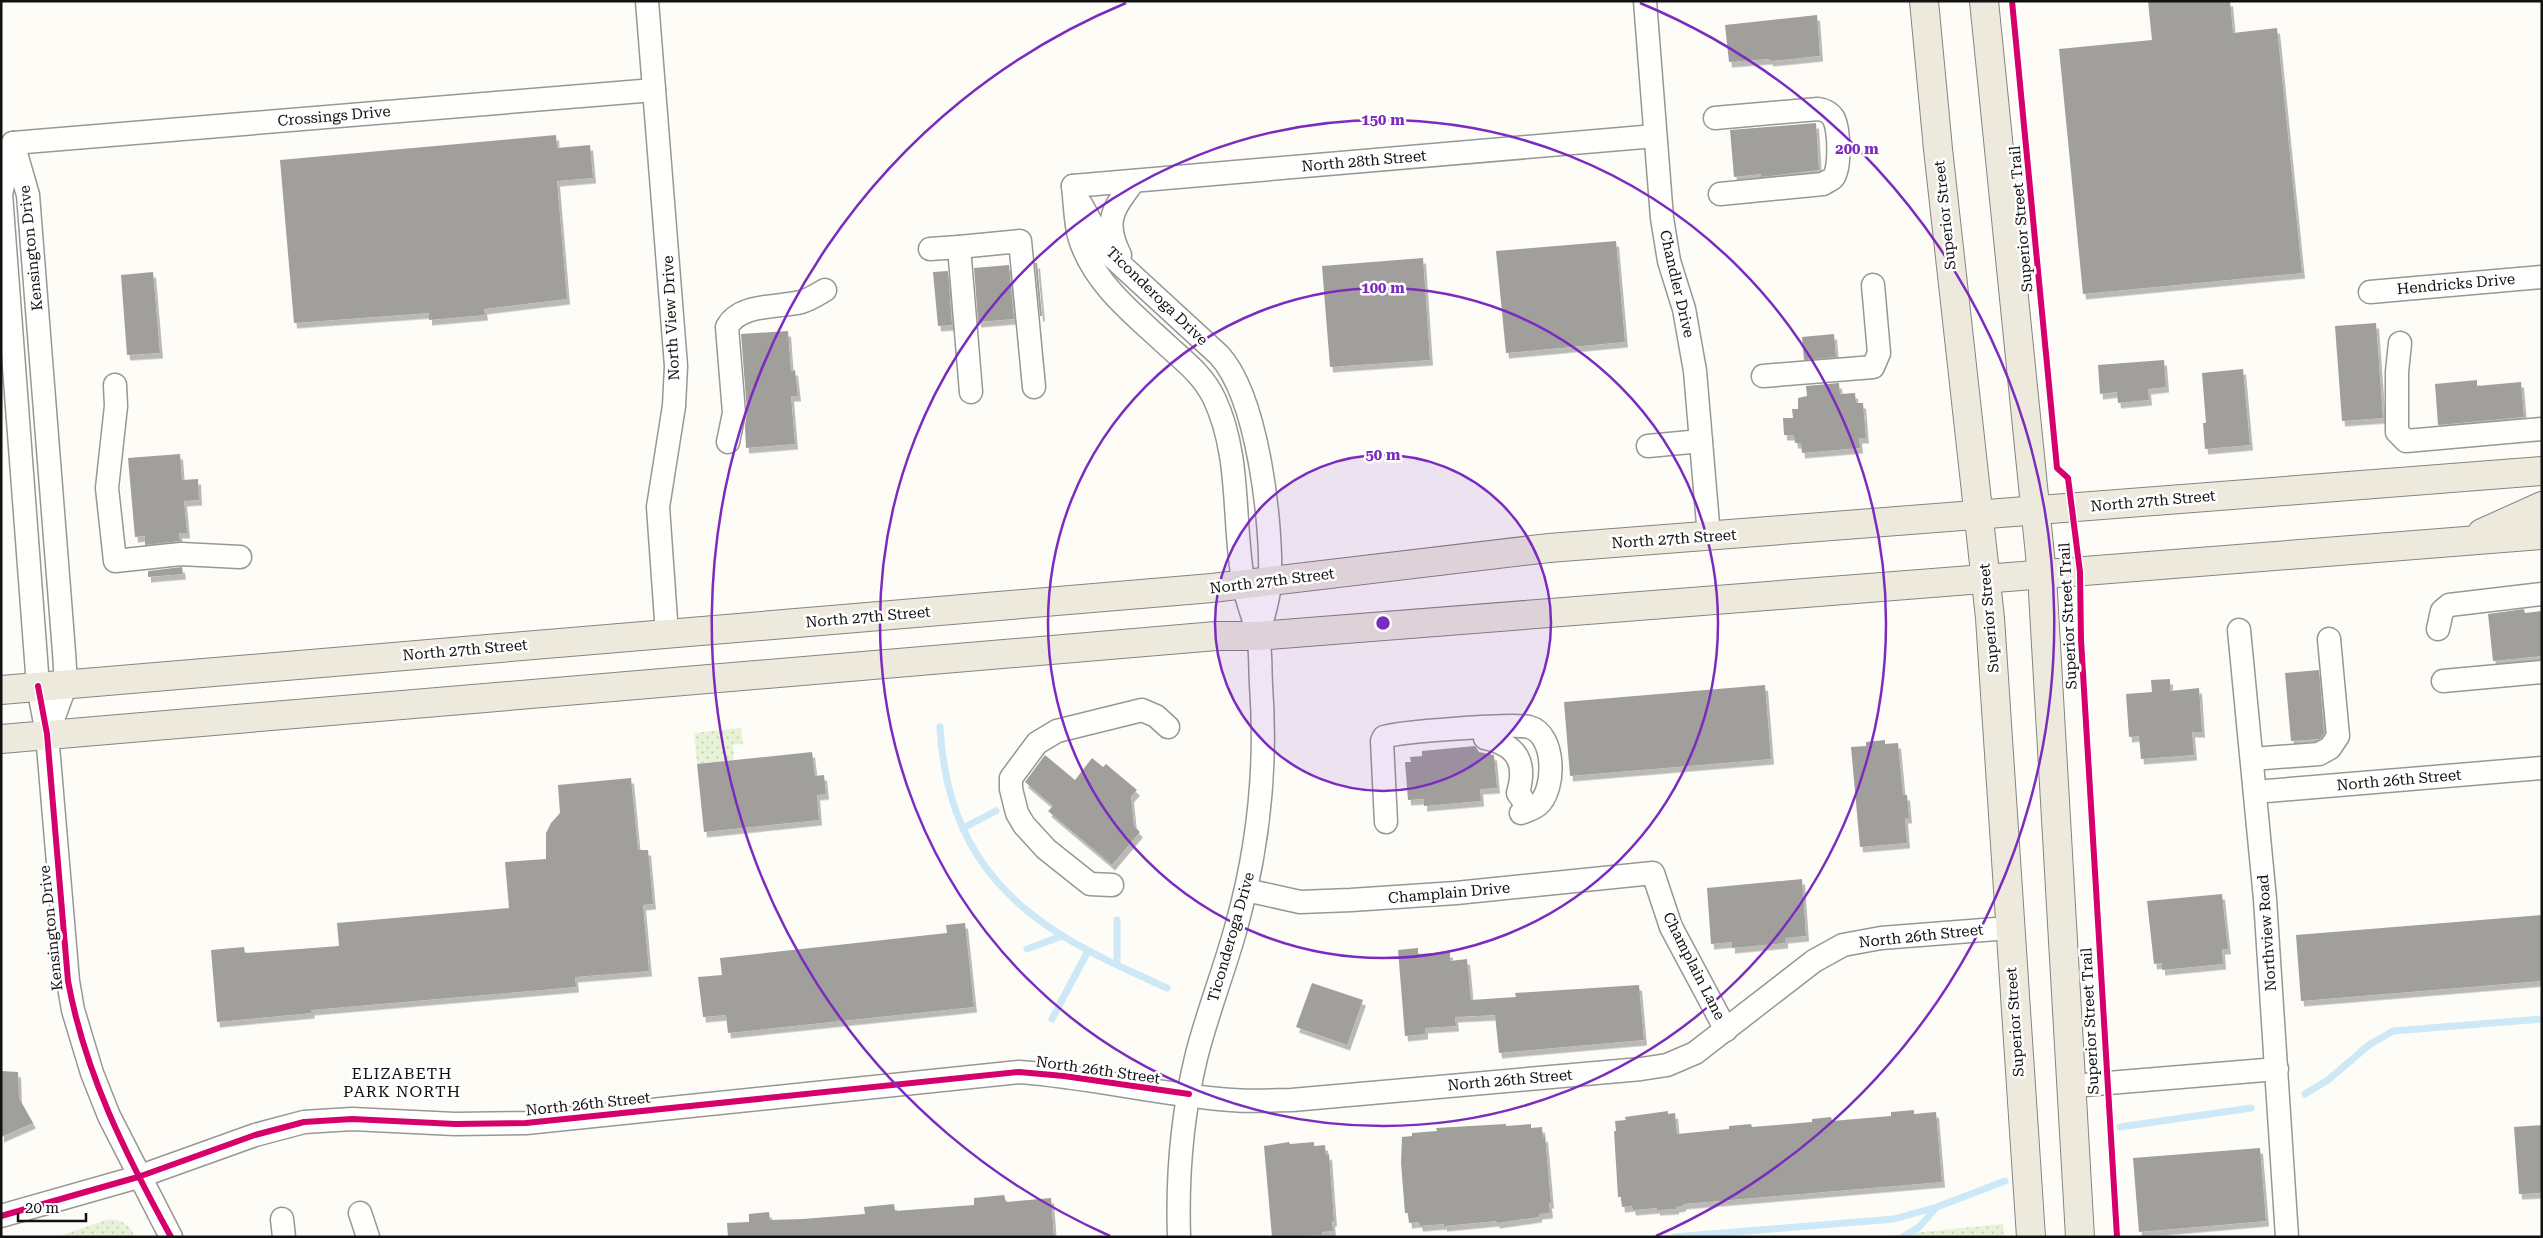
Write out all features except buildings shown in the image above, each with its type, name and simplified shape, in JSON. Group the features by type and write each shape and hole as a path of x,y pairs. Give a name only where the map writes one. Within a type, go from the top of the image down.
{"main road":[{"name":"Superior Street","path":"1924,1 1939,159 1986,580 2031,1237"},
{"path":"1984,1 2042,575 2080,1237"},
{"name":"North 27th Street","path":"1,690 1244,585 1524,550 2542,471"},
{"path":"2467,540 2542,506"},
{"path":"1,738 1216,636 1258,636 2542,535"}],"street":[{"name":"North View Drive","path":"648,1 676,366 674,406 658,507 667,634"},
{"name":"Chandler Drive","path":"1645,1 1666,248 1684,309 1695,371 1710,536"},
{"name":"Crossings Drive","path":"13,143 654,90"},
{"path":"1715,118 1818,109 1827,111 1834,120 1839,163 1832,178 1822,184 1720,194"},
{"name":"North 28th Street","path":"1073,186 1655,136"},
{"name":"Kensington Drive","path":"13,143 28,195 66,684 48,734"},
{"name":"Kensington Drive","path":"13,143 1,194 38,686 48,734 65,952 73,1010 100,1094 138,1177 171,1237"},
{"path":"1132,275 1119,254 1110,226 1113,211 1134,181"},
{"name":"Ticonderoga Drive","path":"1073,186 1089,220 1108,253 1219,355 1228,365 1237,381 1260,459 1269,549 1270,582 1258,636"},
{"name":"Ticonderoga Drive","path":"1073,186 1079,235 1088,258 1099,278 1117,298 1197,372 1214,399 1226,436 1233,467 1244,585 1258,636 1264,723 1264,769 1260,818 1246,890 1204,1032 1189,1094 1180,1167 1179,1237"},
{"path":"930,249 1020,241 1034,387"},
{"path":"959,247 971,392"},
{"name":"Hendricks Drive","path":"2370,292 2542,277"},
{"path":"1764,376 1873,366 1879,353 1873,285"},
{"path":"728,442 734,413 727,327 732,318 744,311 803,302 825,290"},
{"path":"2400,343 2397,372 2397,432 2406,442 2542,429"},
{"path":"115,386 116,406 107,488 115,561 181,554 240,557"},
{"path":"1648,446 1701,441"},
{"path":"2438,628 2442,611 2449,606 2542,594"},
{"name":"Northview Road","path":"2239,630 2255,792 2277,1069 2287,1237"},
{"path":"2252,759 2319,754 2334,743 2338,736 2329,639"},
{"path":"2443,682 2542,672"},
{"path":"1112,885 1090,884 1046,849 1024,825 1017,813 1011,789 1011,778 1037,743 1057,731 1142,710 1156,716 1168,727"},
{"path":"1382,748 1485,738 1523,737 1531,742 1537,750 1540,786 1535,795 1522,806 1539,804 1548,785 1549,747 1545,738 1538,731 1528,726 1504,726 1387,736 1382,741 1382,748 1386,822"},
{"name":"North 26th Street","path":"2255,792 2542,768"},
{"name":"Champlain Drive","path":"1246,890 1300,902 1351,900 1456,893 1653,873"},
{"name":"Champlain Lane","path":"1653,873 1672,927 1726,1030"},
{"name":"North 26th Street","path":"1,1216 138,1177 255,1135 304,1122 336,1119 455,1124 541,1122 1019,1072 1064,1076 1230,1100 1292,1100 1641,1069 1667,1064 1689,1056 1726,1030 1814,960 1843,945 1881,938 2009,928"},
{"path":"2072,1086 2277,1069"},
{"path":"360,1213 368,1237"}],"green space":[{"path":"741,728 743,744 733,745 734,760 697,764 694,733"},
{"path":"106,1220 116,1220 124,1223 135,1237 57,1237"},
{"path":"2003,1224 2004,1237 1875,1237 1992,1225"}],"waterway":[{"path":"940,727 946,774 957,814 974,850 996,880 1023,907 1055,931 1091,952 1167,988"},
{"path":"963,828 996,811"},
{"path":"1117,920 1117,964"},
{"path":"1027,949 1062,936"},
{"path":"1052,1019 1088,951"},
{"path":"2305,1094 2328,1080 2369,1045 2393,1031 2542,1019"},
{"path":"2120,1127 2251,1108"},
{"path":"1674,1237 1894,1219 1937,1207 2005,1181"},
{"path":"1903,1237 1919,1227 1935,1209"}],"cycle path":[{"name":"Superior Street Trail","path":"2012,1 2057,468 2068,478 2080,572 2081,640 2117,1237"},
{"path":"38,686 47,734 68,981 75,1015 96,1081 109,1113 138,1175 171,1237"},
{"path":"1,1216 138,1177 255,1135 304,1122 352,1119 455,1124 526,1123 1019,1072 1064,1076 1189,1094"}],"district":[{"name":"ELIZABETH PARK NORTH","path":"402,1082"}]}
